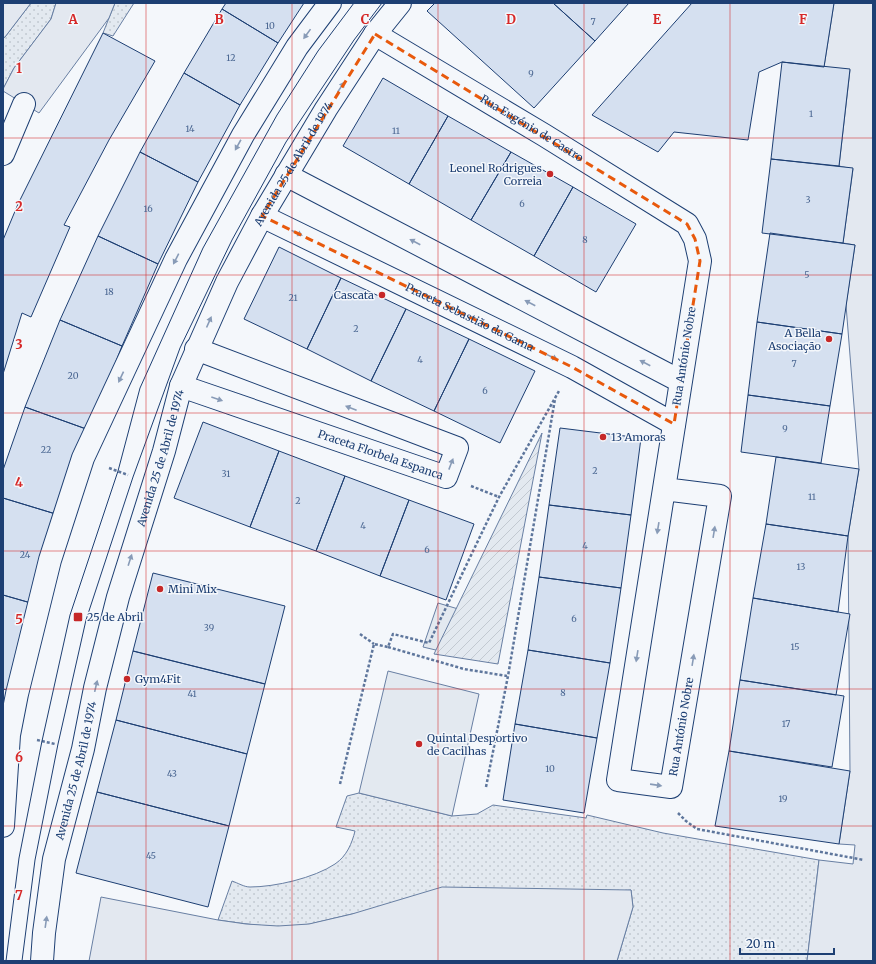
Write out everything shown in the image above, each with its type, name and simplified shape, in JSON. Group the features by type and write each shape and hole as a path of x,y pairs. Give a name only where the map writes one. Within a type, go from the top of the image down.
{"street":[{"path":"4,815 9,735 17,694 50,560 83,458 183,245 243,135 297,47 330,3"},
{"name":"Avenida 25 de Abril de 1974","path":"42,961 44,933 54,859 83,749 118,597 164,451 181,386 227,282 262,216 326,109 375,34 400,3"},
{"name":"Rua Eugénio de Castro","path":"375,34 537,131 687,224"},
{"path":"3,154 24,104"},
{"path":"286,175 680,381"},
{"name":"Praceta Sebastião da Gama","path":"262,216 572,367 674,424"},
{"name":"Rua António Nobre","path":"664,489 720,496 671,787 618,780 700,261 695,240 687,224"},
{"name":"Praceta Florbela Espanca","path":"181,386 446,477 457,448 196,350"}],"path":[{"path":"388,647 393,634 429,643 499,497 572,367"},
{"path":"486,787 508,676 555,397"},
{"path":"83,458 153,484"},
{"path":"360,634 374,644 464,669 508,676"},
{"path":"340,784 374,644"},
{"path":"9,735 83,749"},
{"path":"671,787 678,813 697,829 864,860"}],"highlighted area":[{"path":"375,34 687,224 695,239 700,261 674,424 572,367 262,216"}],"shaded area":[{"path":"3,3 31,3 3,38"},
{"path":"31,3 56,3 51,19 14,68 3,89 3,38"},
{"path":"56,3 115,3 109,18 39,113 3,91 3,89 14,68 51,19"},
{"path":"115,3 134,3 113,36 103,33"},
{"path":"834,3 873,3 873,961 807,961 819,860 853,864 855,845 839,844 850,771 848,536 859,469 846,305 855,245 843,243 853,169 839,166 850,70 824,67"},
{"path":"542,433 498,664 434,654"},
{"path":"438,603 465,611 457,655 423,647"},
{"name":"Quintal Desportivo de Cacilhas","path":"388,671 479,694 452,816 359,793"},
{"path":"359,793 452,816 477,814 493,805 586,818 587,815 663,833 819,860 807,961 617,961 633,907 631,890 352,914 299,926 264,926 218,920 232,881 243,886 260,887 294,881 316,874 339,861 348,849 355,831 336,827 347,796"},
{"path":"442,887 631,890 633,907 617,961 89,961 101,897 218,920 278,926 309,924 352,914"}],"building":[{"path":"226,3 304,3 278,43 222,9"},
{"path":"435,3 553,3 595,41 534,108 427,11"},
{"path":"553,3 629,3 595,41"},
{"path":"692,3 834,3 824,67 782,62 759,72 748,140 674,132 658,152 592,115"},
{"path":"222,9 278,43 240,105 184,73"},
{"path":"103,33 155,61 109,140 64,225 70,227 31,317 22,313 3,374 3,240 18,204"},
{"path":"782,62 850,69 839,166 771,159"},
{"path":"184,73 240,105 198,182 140,152"},
{"path":"383,78 448,116 409,184 343,146"},
{"path":"448,116 511,152 471,220 409,184"},
{"path":"140,152 198,182 158,264 98,236"},
{"path":"511,152 573,187 534,256 471,220"},
{"path":"771,159 853,168 843,243 762,233"},
{"path":"573,187 636,224 596,292 534,256"},
{"path":"770,233 855,245 842,334 757,322"},
{"path":"98,236 158,264 122,346 60,320"},
{"path":"279,247 341,278 307,349 244,319"},
{"path":"341,278 406,309 371,381 307,349"},
{"path":"406,309 469,339 434,411 371,381"},
{"path":"60,320 122,346 89,430 25,407"},
{"path":"757,322 842,334 830,406 748,395"},
{"path":"469,339 535,371 500,443 434,411"},
{"path":"748,395 830,406 821,463 741,452"},
{"path":"25,407 89,430 59,515 3,498 3,470"},
{"path":"203,422 279,451 250,527 174,498"},
{"path":"560,428 641,438 631,515 549,505"},
{"path":"279,451 345,476 316,551 250,527"},
{"path":"776,457 859,469 848,536 766,524"},
{"path":"345,476 409,500 380,576 316,551"},
{"path":"3,498 59,515 31,603 3,595"},
{"path":"409,500 474,524 446,600 380,576"},
{"path":"549,505 631,515 621,588 539,577"},
{"path":"766,524 848,536 838,612 753,598"},
{"path":"153,573 285,606 265,684 133,651"},
{"path":"539,577 621,588 610,663 528,650"},
{"path":"3,595 31,603 7,690 3,689"},
{"path":"753,598 850,614 836,695 740,680"},
{"path":"528,650 610,663 597,738 515,724"},
{"path":"133,651 265,684 247,754 116,720"},
{"path":"740,680 844,696 832,767 729,751"},
{"path":"116,720 247,754 229,826 97,792"},
{"path":"515,724 597,738 584,813 503,800"},
{"path":"729,751 850,771 839,844 715,826"},
{"path":"97,792 229,826 208,907 76,873"}],"tram line":[{"path":"6,961 19,858 42,741 70,615 118,471 140,388 203,248 277,115 318,51 354,3"},
{"path":"22,961 35,860 58,744 86,620 133,477 180,348 232,240 286,142 354,40 382,3"}],"place":[{"name":"Leonel Rodrigues Correia","path":"550,174"},
{"name":"Cascata","path":"382,295"},
{"name":"A Bella Asociação","path":"829,339"},
{"name":"13 Amoras","path":"603,437"},
{"name":"Mini Mix","path":"160,589"},
{"name":"25 de Abril","path":"78,617"},
{"name":"Gym4Fit","path":"127,679"},
{"name":"Quintal Desportivo de Cacilhas","path":"419,744"}]}
